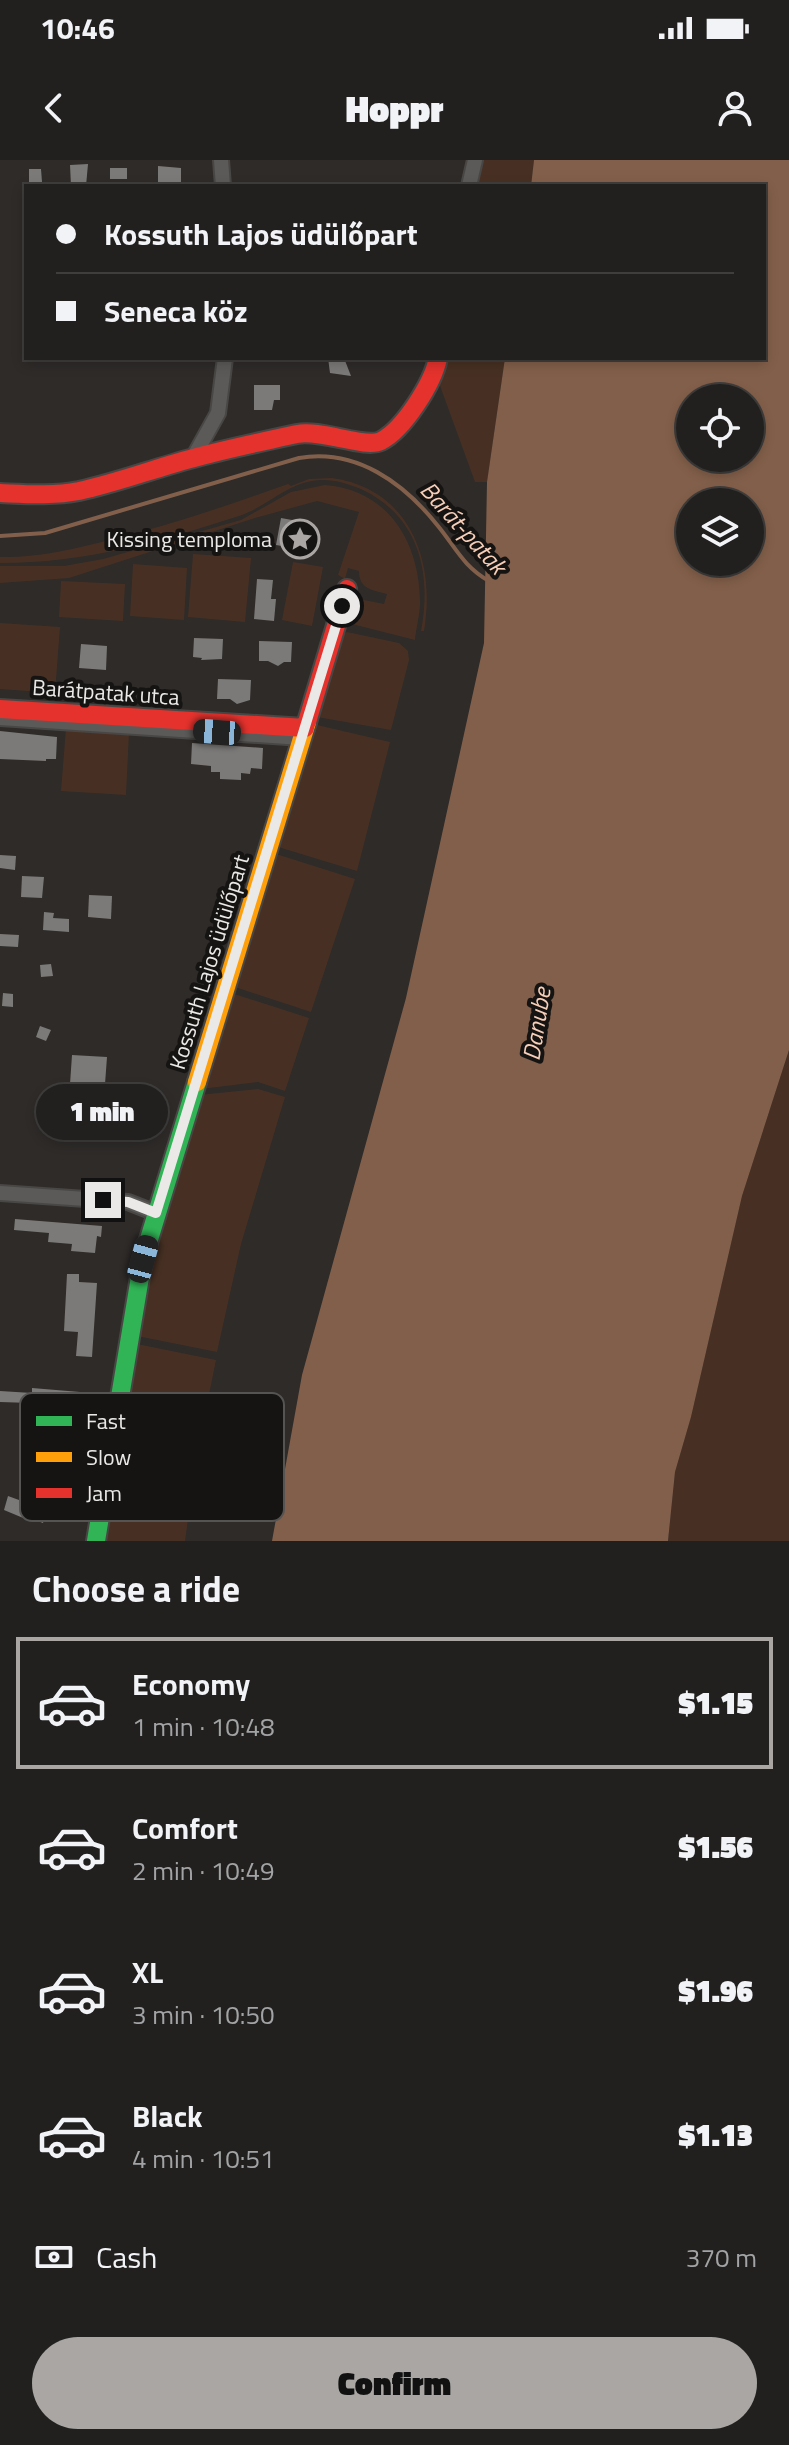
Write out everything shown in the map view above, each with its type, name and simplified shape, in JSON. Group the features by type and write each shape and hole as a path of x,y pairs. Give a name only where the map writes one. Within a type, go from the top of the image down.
{"street":[{"path":"221,160 223,184"},
{"path":"469,184 475,160"},
{"path":"193,458 218,413 225,360"},
{"path":"0,493 41,495 78,491 193,458 302,433 329,434 370,443 387,438 400,427 435,372 438,360"},
{"name":"Kossuth Lajos üdülőpart","path":"119,1393 143,1259 156,1213 347,589"},
{"name":"Barátpatak utca","path":"0,709 303,733"},
{"name":"Barátpatak utca","path":"0,718 303,733"},
{"path":"0,1193 128,1202 156,1213"},
{"name":"Kossuth Lajos üdülőpart","path":"96,1541 99,1521"}],"shaded area":[{"path":"475,160 534,160 531,184 469,184"},
{"path":"438,360 505,360 487,482 475,482 435,372"},
{"path":"332,478 359,485 381,497 399,513 412,532 426,579 424,631 421,631 424,609 422,568 409,531 382,501 363,490 333,481 310,481 289,489 250,512 150,542 92,555 0,563 0,557 69,550 178,521 288,484 291,486 309,479"},
{"path":"325,485 367,497 396,523 407,541 419,581 420,608 415,640 352,624 346,616 346,604 354,598 384,604 387,594 364,585 359,571 348,568 345,579 338,575 359,512 317,501 69,578 0,583 0,566 64,566 103,559 241,520 291,492"},
{"path":"193,554 251,558 245,622 188,617"},
{"path":"293,562 323,567 312,626 282,620"},
{"path":"133,564 187,568 184,620 130,616"},
{"path":"61,581 125,584 123,621 59,617"},
{"path":"0,623 60,627 55,693 0,689"},
{"path":"347,632 399,643 408,651 409,660 391,730 317,717 339,637"},
{"path":"311,726 390,742 357,871 275,846"},
{"path":"66,728 129,733 126,795 61,791"},
{"path":"273,853 355,879 311,1012 232,986"},
{"path":"231,993 309,1018 285,1091 258,1082 201,1089"},
{"path":"789,1050 789,1541 668,1541 675,1472 691,1417 742,1196"},
{"path":"258,1089 285,1097 241,1244 217,1352 132,1335 147,1266 199,1095"},
{"path":"132,1343 216,1360 209,1393 125,1393"},
{"path":"106,1521 188,1521 185,1541 102,1541"}],"water":[{"name":"Danube","path":"534,160 789,160 789,1050 742,1196 691,1417 675,1472 668,1541 272,1541 276,1521 284,1521 284,1475 302,1375 406,998 484,643 487,482 505,360 766,360 766,184 531,184"}],"building":[{"path":"88,164 86,184 71,184 70,165"},
{"path":"158,166 181,168 181,184 158,184"},
{"path":"110,168 127,168 127,179 110,179"},
{"path":"29,169 41,169 42,182 29,183"},
{"path":"328,360 345,360 351,376 330,373"},
{"path":"254,385 280,385 280,400 274,400 272,410 254,410"},
{"path":"281,518 292,520 291,527 315,531 311,551 276,545"},
{"path":"257,579 273,580 271,599 276,599 274,621 254,619"},
{"path":"194,638 223,639 222,659 201,660 193,657"},
{"path":"259,641 292,642 291,662 278,666 259,661"},
{"path":"81,644 107,646 106,670 79,668"},
{"path":"218,679 251,680 250,700 237,704 230,699 217,699"},
{"path":"0,731 57,737 56,759 0,759"},
{"path":"192,743 263,748 262,769 251,768 250,774 241,773 241,780 220,779 220,772 211,772 211,766 191,764"},
{"path":"0,855 16,856 15,870 0,868"},
{"path":"22,876 44,877 42,898 21,897"},
{"path":"89,895 112,896 111,919 88,917"},
{"path":"44,912 54,913 53,918 69,919 69,932 43,930"},
{"path":"0,934 19,935 18,947 0,946"},
{"path":"51,964 53,976 41,977 40,965"},
{"path":"3,993 13,994 13,1007 2,1006"},
{"path":"40,1026 51,1030 46,1041 36,1037"},
{"path":"72,1055 107,1057 105,1084 117,1085 117,1127 110,1116 68,1113"},
{"path":"15,1219 102,1226 101,1237 97,1236 95,1253 71,1251 72,1244 48,1242 49,1233 14,1230"},
{"path":"67,1274 79,1274 79,1282 97,1283 92,1357 76,1356 78,1332 64,1331"},
{"path":"32,1388 80,1392 80,1393 32,1393"},
{"path":"0,1391 32,1393 20,1393 20,1403 0,1402"},
{"path":"8,1496 19,1500 20,1498 20,1517 4,1510"}],"waterway":[{"name":"Barát-patak","path":"0,536 45,533 299,458 320,456 359,464 394,483 425,510 466,563 489,581"}],"traffic: fast":[{"path":"121,1393 143,1259 197,1082"},
{"path":"96,1541 99,1521"}],"traffic: slow":[{"path":"197,1082 307,722"}],"traffic: jam":[{"path":"0,493 79,491 203,455 297,434 318,434 364,443 381,441 399,426 416,404 437,360"},
{"path":"307,722 347,589"},
{"path":"0,709 305,728"}],"place":[{"name":"Kissing temploma","path":"300,539"}],"route":[{"path":"103,1200 128,1202 156,1213 342,606"}]}
